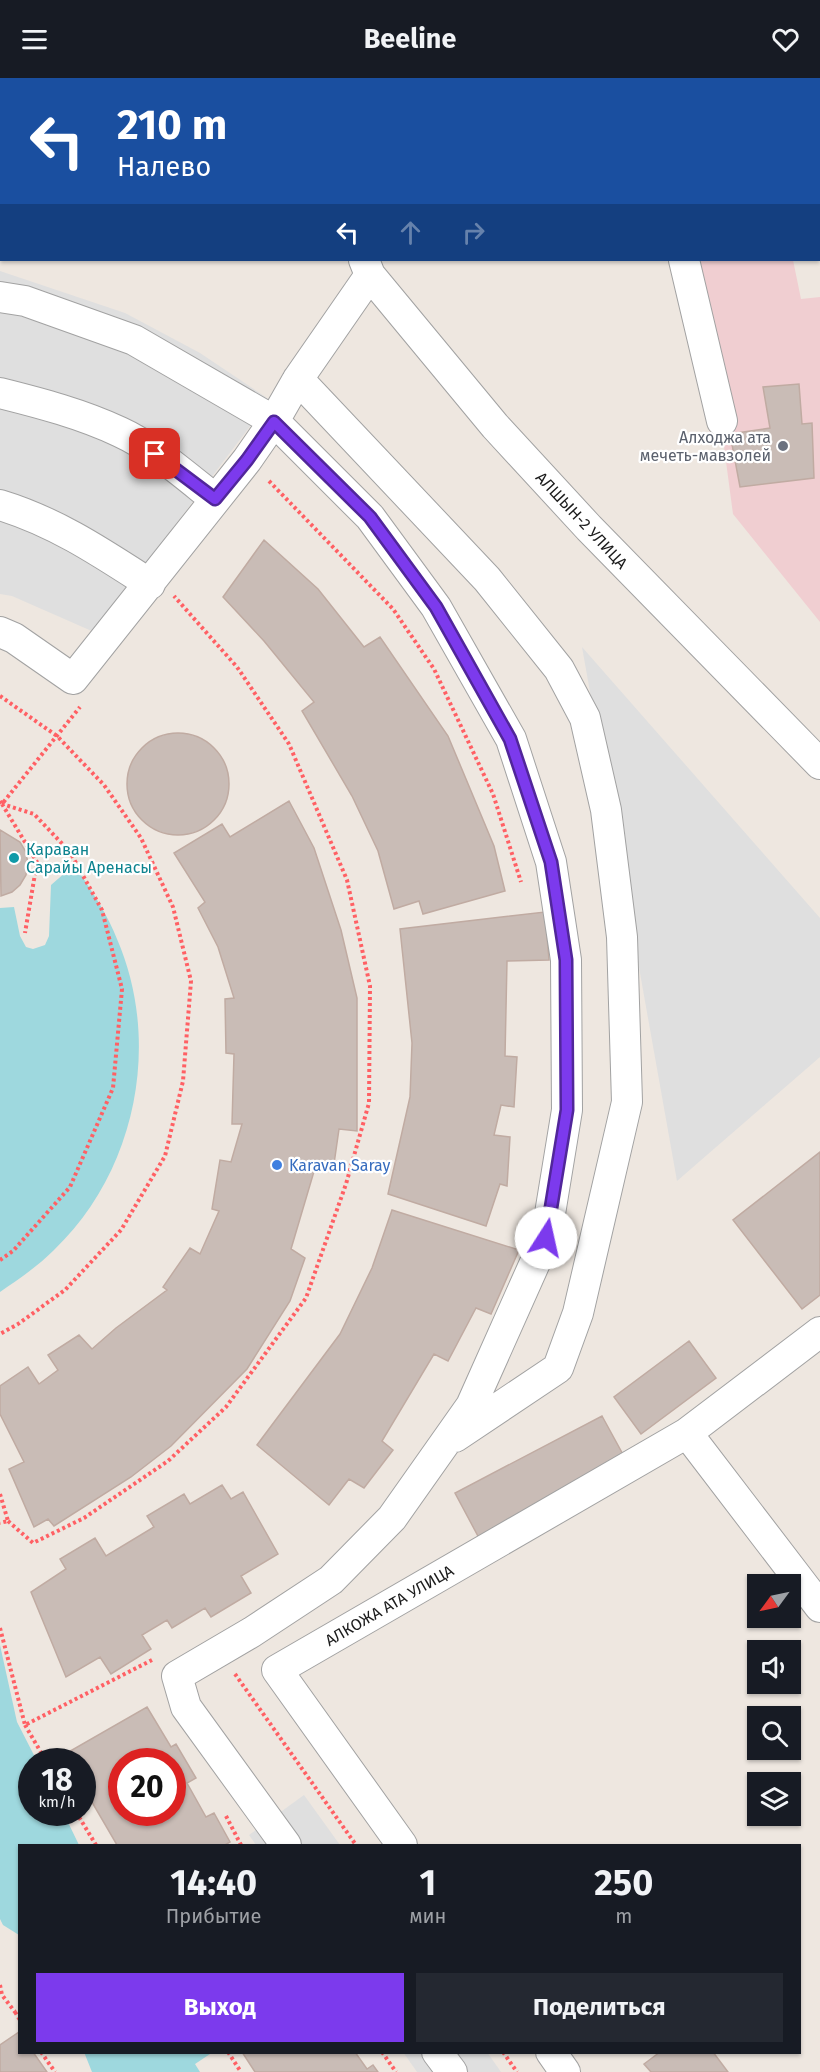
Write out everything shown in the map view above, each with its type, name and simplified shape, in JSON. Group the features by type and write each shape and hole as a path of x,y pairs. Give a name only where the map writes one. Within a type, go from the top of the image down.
{"street":[{"path":"684,261 722,421"},
{"path":"0,632 14,638 73,679 161,589 215,499 274,422 367,267"},
{"name":"АЛШЫН-2 УЛИЦА","path":"367,267 495,426 581,519 820,764"},
{"path":"0,297 25,301 134,340 274,422 370,517 436,607 510,739 552,873 566,960 567,1110 546,1238 471,1406 392,1518 331,1580 219,1652 177,1676 186,1707 285,1844"},
{"path":"298,379 487,579 559,669 585,718 606,810 622,937 627,1102 578,1313 558,1368 504,1407 442,1445"},
{"path":"0,393 65,411 122,432 172,465 215,499"},
{"path":"0,505 30,514 87,543 161,589"},
{"path":"820,1332 687,1433 820,1607"},
{"name":"АЛКОЖА АТА УЛИЦА","path":"401,1844 277,1670 687,1433"},
{"path":"438,2054 452,2072"},
{"path":"552,2054 565,2072"}],"path":[{"path":"247,460 393,609 434,669 493,794 523,890"},
{"path":"0,1494 8,1521 33,1543 84,1518 168,1461 225,1407 306,1298 346,1184 369,1103 370,986 348,880 289,744 237,667 161,589"},
{"path":"0,696 57,736 104,785 141,838 173,907 191,981 183,1081 165,1156 121,1230 65,1290 0,1334"},
{"path":"0,1260 13,1251 70,1187 113,1088 122,990 102,910 70,852 34,814 2,804 37,862 25,933"},
{"path":"0,1523 8,1521"},
{"path":"0,1628 25,1725 38,1748"},
{"path":"219,1652 355,1844"},
{"path":"25,1725 158,1657 151,1668"},
{"path":"223,1811 240,1844"},
{"path":"84,1826 95,1844"},
{"path":"0,1985 2,1995 17,2012"},
{"path":"42,2054 55,2072"},
{"path":"229,2054 241,2072"},
{"path":"383,2054 396,2072"},
{"path":"504,2054 517,2072"}],"shaded area":[{"path":"670,261 793,261 801,299 820,297 820,622 733,514 723,439 711,439"},
{"path":"0,271 125,313 200,353 270,400 94,632 12,596 0,594"},
{"path":"582,647 820,918 820,1057 677,1181"},
{"path":"304,1795 339,1844 255,1844 249,1835"},
{"path":"404,2054 488,2054 501,2072 417,2072"}],"water":[{"path":"66,872 81,875 96,898 117,939 131,979 138,1020 138,1063 133,1104 122,1145 105,1183 82,1219 48,1256 0,1292 0,908 14,907 20,936 26,947 33,949 45,945 49,936 51,885"},
{"path":"0,1645 17,1722 30,1748 18,1748 18,1826 70,1826 79,1844 18,1844 18,1934 3,1925 0,1919"},
{"path":"85,2054 210,2054 195,2064 200,2072 92,2072"}],"building":[{"path":"799,384 802,424 812,423 814,478 740,487 730,434 770,428 763,387"},
{"path":"264,540 318,589 364,647 380,637 448,736 494,846 505,891 423,914 419,901 394,909 378,851 352,796 302,711 314,702 264,641 223,597"},
{"path":"178,733 198,737 214,748 225,764 229,784 225,804 214,820 198,831 178,835 158,831 142,820 131,804 127,784 131,764 142,748 158,737"},
{"name":"Karavan Saray","path":"289,801 314,848 341,930 357,998 357,1131 339,1129 333,1171 315,1168 291,1249 305,1258 290,1301 247,1369 171,1446 131,1477 54,1526 48,1519 34,1527 9,1469 24,1462 0,1414 0,1386 28,1367 39,1384 58,1370 48,1355 79,1335 92,1349 167,1290 163,1287 190,1248 200,1254 219,1211 212,1209 220,1160 231,1162 242,1124 232,1124 234,1054 226,1053 225,999 234,998 218,947 198,908 205,902 174,853 222,824 230,837"},
{"name":"Караван Сарайы Аренасы","path":"0,830 20,842 26,852 28,864 26,875 20,885 12,892 1,896"},
{"name":"Karavan Saray","path":"545,912 549,960 507,961 505,1056 517,1057 514,1107 501,1105 494,1135 510,1137 507,1186 500,1184 486,1226 388,1194 410,1097 412,1043 400,929"},
{"path":"820,1152 820,1295 802,1309 733,1220"},
{"name":"Karavan Saray","path":"392,1210 519,1250 491,1314 476,1308 448,1361 434,1354 382,1441 393,1450 364,1488 349,1479 329,1505 257,1445 340,1334 372,1268"},
{"path":"689,1341 716,1378 641,1434 614,1397"},
{"path":"602,1416 626,1460 479,1538 455,1493"},
{"path":"222,1485 231,1499 243,1492 278,1554 241,1576 251,1593 211,1617 205,1608 172,1628 167,1620 142,1635 151,1649 111,1674 100,1657 66,1677 31,1592 66,1569 60,1559 95,1538 106,1556 154,1527 147,1516 184,1494 190,1504"},
{"path":"147,1707 171,1747 176,1744 178,1748 108,1748 108,1826 186,1826 186,1761 196,1778 187,1783 206,1817 214,1813 230,1842 227,1844 116,1844 96,1809 96,1748 75,1748"},
{"path":"18,2033 18,2054 34,2054 47,2072 0,2072 0,2045"},
{"path":"243,2054 356,2054 367,2069 373,2065 378,2072 255,2072"},
{"path":"657,2054 714,2054 728,2072 651,2072 644,2064"}],"place":[{"name":"Алходжа ата мечеть-мавзолей","path":"783,446"},
{"name":"Караван Сарайы Аренасы","path":"14,858"},
{"name":"Karavan Saray","path":"277,1165"}],"route":[{"path":"155,454 215,499 274,422 370,517 436,607 510,739 551,862 566,960 567,1110 546,1238"}]}
